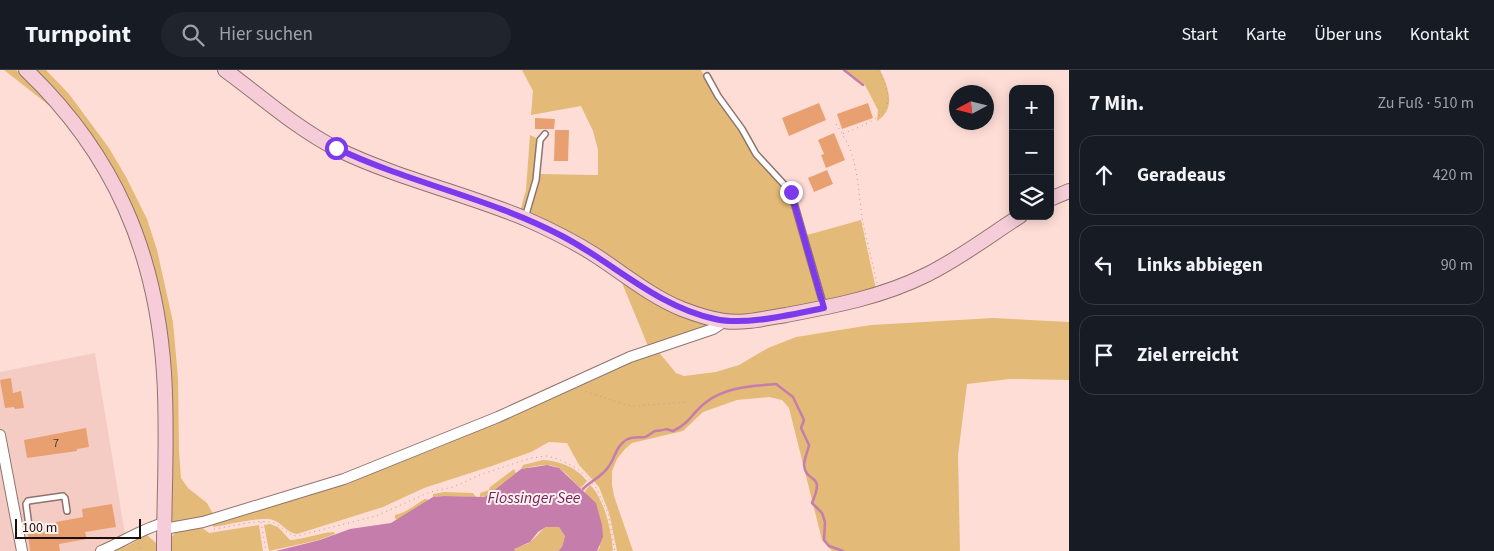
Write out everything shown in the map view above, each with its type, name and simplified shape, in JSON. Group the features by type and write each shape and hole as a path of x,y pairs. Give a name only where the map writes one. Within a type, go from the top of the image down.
{"main road":[{"path":"26,70 57,102 90,145 104,167 127,212 147,265 158,318 164,373 166,414 164,551"},
{"path":"225,70 292,121 336,148 376,166 479,200 525,219 562,236 594,254 631,280 666,301 696,314 725,321 772,317 824,308 878,294 927,275 1014,220"},
{"path":"1054,197 1069,191"}],"street":[{"path":"101,551 153,525 164,526 203,522 344,478 489,421 630,357 713,329 725,321"},
{"path":"0,434 22,551"}],"lane":[{"path":"707,76 756,154 791,192 824,308"},
{"path":"525,219 536,180 540,140 545,134"},
{"path":"18,531 27,529 29,526 26,504 28,501 63,496 68,511"}],"path":[{"path":"842,134 869,124 879,118 887,107 887,90 878,70"},
{"path":"836,124 848,143 852,156 878,294"},
{"path":"569,384 589,393 626,405 687,402"},
{"path":"203,522 212,529 271,522 282,527 291,536 297,536 376,516 430,492 453,487 482,474 531,458 547,456 576,468 596,488 608,513 615,551"},
{"path":"261,522 266,551"}],"shaded area":[{"path":"4,70 16,70 60,114"},
{"path":"34,70 46,70 69,94 109,148 147,219 157,250 173,322 178,378 181,478 188,488 207,503 213,514 175,524 171,522 170,379 166,323 152,265 143,237"},
{"path":"522,70 701,70 711,89 757,158 791,194 820,302 739,317 716,316 673,300 530,217 539,174 598,175 598,150 593,131 581,106 531,115 533,91"},
{"path":"845,70 880,70 888,90 889,104 883,116 877,121 878,110 865,85"},
{"path":"530,135 536,138 536,166 531,196 524,213 520,212 526,190"},
{"path":"861,220 876,289 829,303 825,300 807,235"},
{"path":"620,278 712,324 648,346"},
{"path":"993,318 1069,322 1069,380 1010,379 967,384 958,455 960,551 832,551 822,540 789,408 782,400 769,397 737,400 703,412 683,431 632,443 625,449 617,459 612,471 612,485 633,551 617,551 609,513 599,487 579,465 567,443 549,442 531,452 424,488 383,507 297,534 290,532 276,521 268,519 214,527 211,524 346,483 437,448 657,350 676,373 684,376 716,372 739,365 768,348 796,337 871,325"},
{"path":"95,353 127,546 113,551 0,551 0,372"},
{"path":"543,460 567,466 578,472 587,481 581,488 563,471 551,465 521,469 523,465"},
{"path":"514,469 516,473 499,488 490,494 480,497 480,493 489,490 490,487"},
{"path":"590,485 603,507 611,534 613,551 597,551 600,547 585,491"},
{"path":"444,492 473,493 476,497 433,497 433,494"},
{"path":"425,499 429,500 397,520 395,518 395,515"},
{"path":"270,524 278,527 290,540 334,532 335,534 319,540 269,551 264,525"},
{"path":"259,525 263,551 169,551 172,538 178,531 201,527 209,533"},
{"path":"546,527 559,527 565,536 562,547 558,551 515,551 514,549 530,542"},
{"path":"147,535 156,543 157,551 113,551 127,546"}],"water":[{"name":"Flossinger See","path":"547,465 559,468 596,503 603,537 597,551 558,551 562,547 565,536 559,527 546,527 538,532 530,542 514,549 515,551 276,551 320,540 350,529 391,523 433,497 484,497 521,469"}],"building":[{"path":"819,103 826,120 789,136 782,118"},
{"path":"868,103 873,118 842,129 837,114"},
{"path":"535,118 555,119 554,129 535,129"},
{"path":"555,130 569,130 568,161 554,161"},
{"path":"834,133 845,160 826,168 821,155 824,154 818,140"},
{"path":"827,170 833,184 814,192 808,178"},
{"path":"11,378 13,393 21,391 24,408 5,408 0,380"},
{"path":"86,428 89,447 77,449 77,451 27,458 24,440"},
{"path":"112,504 116,527 85,532 87,539 59,544 60,551 30,551 28,534 57,530 56,522 83,517 82,509"}],"waterway":[{"path":"844,70 863,85"},
{"path":"583,489 606,470 620,445 626,440 645,437 655,431 666,429 673,431 687,422 705,403 730,390 776,384 793,397 804,420 801,428 809,445 804,465 805,471 816,482 816,493 812,503 822,513 825,522 824,540 829,546 843,551"}],"route":[{"path":"336,148 376,166 479,200 525,219 562,236 594,254 631,280 666,301 696,314 725,321 772,317 824,308 791,192"}]}
